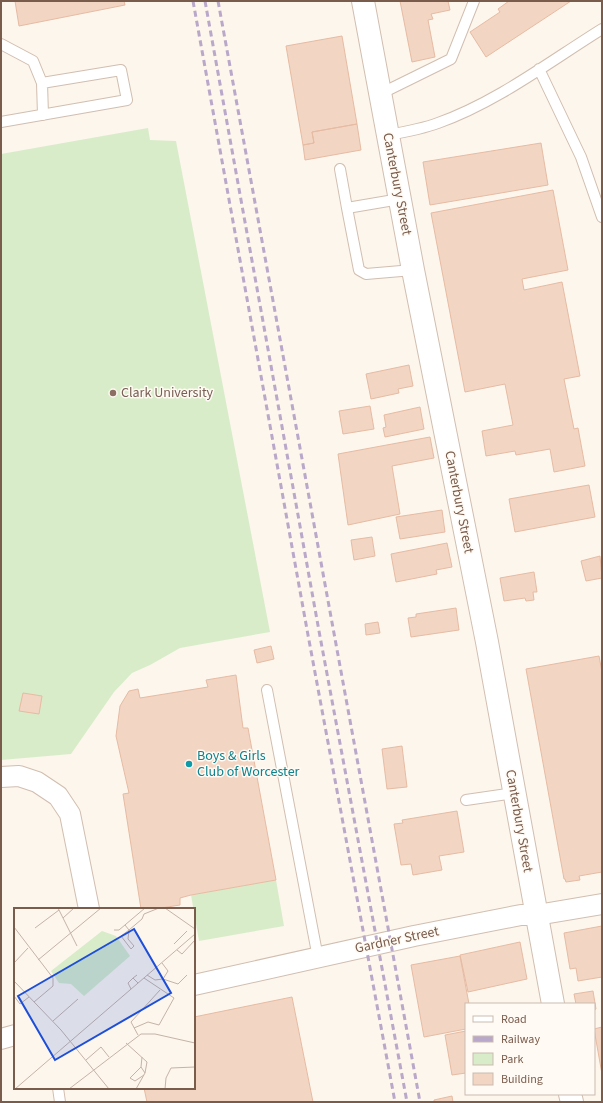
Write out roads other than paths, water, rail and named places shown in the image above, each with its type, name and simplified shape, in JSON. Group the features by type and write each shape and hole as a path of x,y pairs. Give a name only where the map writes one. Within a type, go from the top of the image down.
{"street":[{"name":"Canterbury Street","path":"363,1 413,270 487,642 553,1003"},
{"path":"1,777 19,776 37,782 58,796 70,814 89,908"},
{"name":"Gardner Street","path":"195,985 437,931 521,915 537,915 602,904"},
{"path":"1,1039 14,1035"}],"lane":[{"path":"380,94 451,59 474,1"},
{"path":"388,135 414,131 438,123 494,97 602,30"},
{"path":"1,44 33,61 42,84 43,115"},
{"path":"539,69 581,157 602,217"},
{"path":"1,122 127,100 121,70 42,84"},
{"path":"340,169 359,270 366,274 413,270"},
{"path":"347,208 400,199"},
{"path":"267,690 318,958"},
{"path":"466,800 514,793"},
{"path":"58,1089 60,1102"}],"railway":[{"path":"193,1 308,635 395,1102"},
{"path":"205,1 319,631 407,1102"},
{"path":"218,1 420,1102"}],"place":[{"name":"Clark University","path":"113,393"},
{"name":"Boys & Girls Club of Worcester","path":"189,764"}]}
